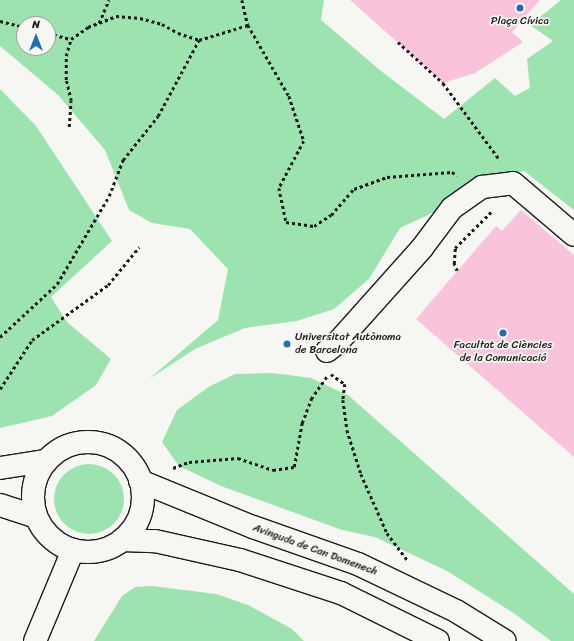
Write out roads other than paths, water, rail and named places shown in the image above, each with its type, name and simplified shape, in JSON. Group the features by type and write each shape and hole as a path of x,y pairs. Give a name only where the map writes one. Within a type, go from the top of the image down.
{"street":[{"path":"327,351 338,342 422,248 452,208 482,188 513,183 574,234"},
{"path":"97,443 112,448 127,458 140,481 143,497 140,514 133,528 122,540 96,552 73,550 48,536 36,517 33,488 36,476 45,462 69,445 97,443"},
{"path":"0,468 45,462"},
{"name":"Avinguda de Can Domenech","path":"140,481 253,528 358,564 456,611 505,641"},
{"path":"0,506 36,517"},
{"path":"122,540 155,541 240,560 341,593 438,641"},
{"path":"35,641 73,550"}],"place":[{"name":"Plaça Cívica","path":"520,8"},
{"name":"Facultat de Ciències de la Comunicació","path":"503,333"},
{"name":"Universitat Autònoma de Barcelona","path":"287,344"}]}
